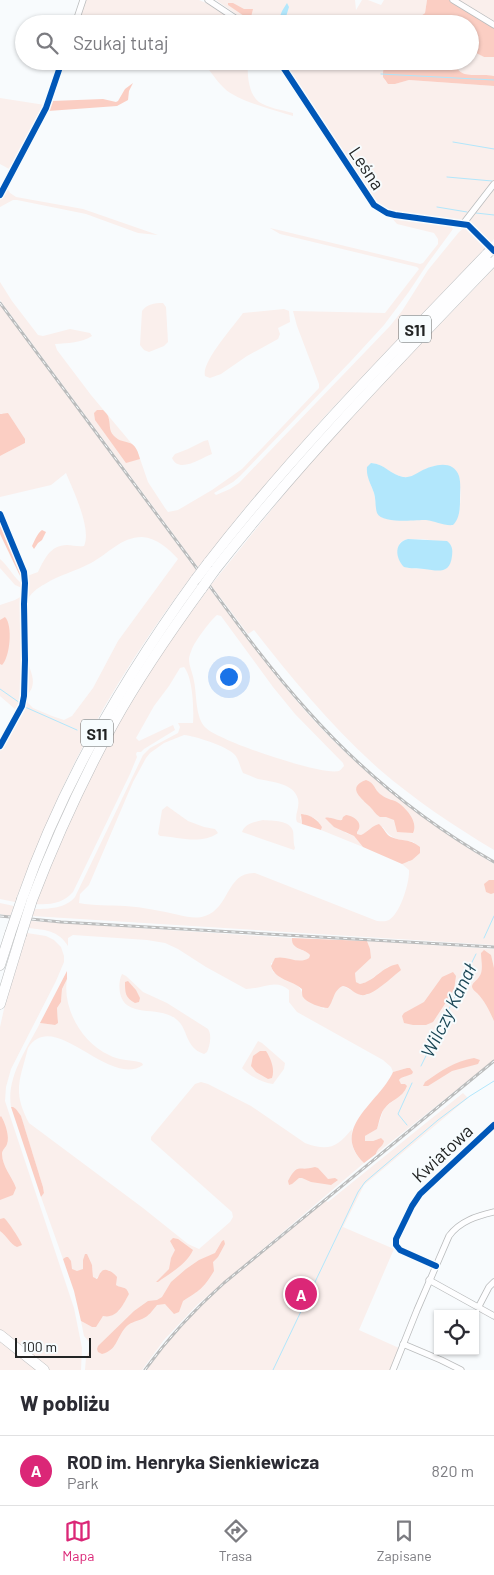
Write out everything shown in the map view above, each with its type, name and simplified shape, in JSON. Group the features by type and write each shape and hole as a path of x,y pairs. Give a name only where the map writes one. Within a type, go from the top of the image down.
{"highway":[{"name":"S11","path":"27,900 29,878 55,816 90,745 141,658 196,579 264,494 325,425 493,254"},
{"name":"S11","path":"0,965 15,934 27,900 80,787 113,724 161,646 214,571 271,502 337,426 493,254"},
{"name":"S11","path":"0,1004 15,934"},
{"path":"0,1335 44,1370"}],"street":[{"path":"78,15 83,0"},
{"path":"208,0 230,15"},
{"path":"453,0 478,15"},
{"path":"479,16 494,25"},
{"path":"0,195 46,108 59,70"},
{"name":"Leśna","path":"285,70 374,205 387,213 395,215 463,224"},
{"path":"493,254 471,228 463,224 494,184"},
{"path":"0,514 24,572 25,583 23,701 0,746"},
{"name":"Kwiatowa","path":"436,1266 400,1250 396,1245 396,1239 420,1194 494,1125"},
{"path":"393,1370 449,1236 472,1218 494,1212"},
{"path":"429,1280 494,1316"},
{"path":"479,1306 489,1287 494,1282"},
{"path":"403,1344 460,1370"}],"shaded area":[{"path":"86,0 199,0 213,6 226,15 81,15"},
{"path":"216,0 355,0 356,10 362,0 368,0 381,5 384,0 427,0 423,15 237,15"},
{"path":"427,0 449,0 474,15 422,15 425,13"},
{"path":"457,0 494,0 494,23"},
{"path":"228,3 233,3 244,9 253,9 252,15 243,15 228,5"},
{"path":"479,18 494,28 494,57 484,57 479,54"},
{"path":"479,54 484,57 494,57 494,76 467,75 458,70 479,70"},
{"path":"209,70 248,70 250,89 255,98 267,106 293,113 293,116 256,105 230,93"},
{"path":"289,70 383,70 386,82 395,84 409,80 494,86 494,181 462,221 390,212 375,202"},
{"path":"383,70 458,70 470,75 494,76 494,86 409,80 388,84 383,77"},
{"path":"133,83 129,91 128,100 117,106 48,111 52,101 103,99 116,102 125,89"},
{"path":"0,98 45,105 11,170 0,164"},
{"path":"6,186 10,193 16,197 83,209 158,235 138,233 86,214 17,200 13,200 0,207 0,197"},
{"path":"494,187 494,239 490,244 470,222 470,219"},
{"path":"391,217 451,226 453,229 384,325 240,476 214,493 216,495 239,483 390,326 402,311 428,270 459,232 467,228 487,246 326,415 244,509 198,567 0,300 0,282 38,335 43,336 70,329 90,333 92,336 84,340 55,344 57,350 91,395 137,450 148,482 168,512 178,510 242,469 319,388 293,311 385,313 419,269 280,234 270,228 420,264 423,263 438,244 438,239 434,233 397,224"},
{"path":"494,268 494,850 421,802 379,769 313,702 254,630 248,634 211,585 297,478 388,378","holes":["371,463 380,465 399,476 406,477 413,476 428,468 440,465 448,466 454,470 458,477 460,486 459,514 449,525 430,520 387,519 382,517 378,514 374,493 369,480","408,539 441,542 448,567 443,570 408,568 401,563 398,548 401,542"]},
{"path":"163,303 166,307 168,342 164,346 149,352 140,345 142,311 151,304"},
{"path":"0,305 196,570 133,660 104,707 69,774 15,902 0,899 0,750 20,712 27,660 33,683 27,695 28,703 33,708 64,720 72,716 93,688 118,641 178,559 158,542 142,537 134,538 121,543 91,563 42,586 26,602 27,576 38,572 52,550 67,545 84,546 86,530 81,509 66,473 51,485 0,497 0,456 25,443 2,413 0,414"},
{"path":"284,309 289,311 290,322 278,328 280,334 278,339 247,356 221,374 210,378 205,376 205,370 213,353 243,313"},
{"path":"97,410 103,410 106,413 112,434 118,439 132,444 138,452 140,459 126,463 95,420 94,413"},
{"path":"8,413 25,439 25,443 0,456 0,414"},
{"path":"208,440 212,454 185,465 175,463 172,458 175,454"},
{"path":"0,520 20,566 22,580 0,534"},
{"path":"42,530 46,532 34,549 32,546 37,535"},
{"path":"0,559 23,584 22,588 15,585 0,568"},
{"path":"209,588 295,699 350,757 395,796 443,832 494,864 494,945 32,916 35,909 62,906 75,897 143,755 150,748 178,733 180,727 178,723 193,723 191,686 184,667 180,668 154,706 136,738 139,741 173,725 175,730 141,752 137,752 137,757 130,774 73,892 65,899 56,902 36,904 51,862 69,821 110,739 157,661","holes":["217,615 221,616 295,714 343,763 344,766 339,771 313,768 249,749 215,734 202,724 198,712 189,658 198,638","184,735 225,748 235,755 243,773 258,779 287,786 296,794 298,799 297,822 302,824 300,817 304,814 317,820 322,827 321,830 363,847 354,836 346,833 328,817 337,821 342,820 357,834 361,835 372,827 383,827 393,837 414,842 409,862 402,864 409,870 408,882 400,905 393,917 387,921 377,921 255,873 246,874 238,878 219,906 213,912 202,917 195,918 138,907 79,903 80,894 89,885 133,782 146,758 164,743"]},
{"path":"22,596 23,693 14,716 15,709 0,696 0,605"},
{"path":"5,617 9,627 10,641 5,661 2,665 0,664 0,620"},
{"path":"366,780 380,794 399,803 407,810 413,819 413,833 397,832 394,820 380,817 362,799 356,789 360,783"},
{"path":"167,806 188,821 215,829 218,833 204,839 160,836 158,834 162,810"},
{"path":"301,814 311,816 316,820 322,827 321,830 302,824"},
{"path":"346,815 358,821 360,826 357,834 361,835 379,824 391,837 416,844 420,847 420,853 412,860 402,864 363,847 354,836 334,827 325,818 342,820"},
{"path":"263,820 285,823 291,827 294,850 242,832 248,825"},
{"path":"489,880 494,880 494,893 491,894 486,892 484,884"},
{"path":"0,903 14,906 10,916 0,914"},
{"path":"31,921 292,938 297,948 310,955 309,958 305,961 271,963 273,972 293,982 300,988 305,999 324,1009 334,992 343,986 361,995 367,995 389,966 367,982 360,984 356,982 355,973 369,955 367,941 494,949 494,1060 376,1154 381,1146 381,1138 365,1141 365,1136 377,1129 384,1108 401,1095 399,1080 405,1077 407,1068 393,1072 391,1067 383,1060 297,1012 289,1002 289,990 279,985 274,984 246,989 165,943 73,935 68,938 68,946 55,934 45,930 28,928"},
{"path":"27,933 46,936 54,940 61,947 64,962 11,1069 6,1087 5,1101 74,1308 82,1348 81,1370 48,1370 0,1331 0,1027 8,991"},
{"path":"292,938 367,941 371,958 355,973 356,982 360,984 392,966 398,964 401,970 371,993 361,995 343,986 337,990 328,1008 318,1006 305,999 302,996 302,989 280,977 273,971 271,966 275,958 279,957 301,961 309,958 310,955 294,945"},
{"path":"484,950 491,955 494,968 494,1021 485,1003 472,987 481,975 481,953"},
{"path":"67,971 67,979 62,989 61,1002 57,1008 58,1023 55,1025 40,1023"},
{"path":"453,972 456,976 454,990 433,1022 426,1025 404,1023 402,1016 404,1013 424,1002 442,977"},
{"path":"122,974 143,992 167,1003 208,1029 210,1040 207,1052 204,1054 193,1047 176,1019 169,1015 128,1006 123,1001 120,993"},
{"path":"67,979 66,990 71,1013 90,1042 113,1057 139,1062 143,1065 129,1069 114,1067 67,1042 52,1037 39,1038 28,1048 19,1085 21,1102 29,1123 188,1244 199,1249 230,1222 233,1217 232,1212 151,1140 151,1137 195,1084 201,1082 208,1084 251,1106 305,1143 313,1146 326,1147 337,1144 352,1129 353,1148 364,1163 197,1305 164,1340 142,1370 85,1370 86,1357 91,1348 90,1343 84,1336 81,1321 92,1327 103,1316 119,1311 129,1294 125,1288 116,1285 109,1270 101,1271 95,1279 93,1277 92,1265 83,1260 83,1269 73,1271 66,1257 63,1259 41,1197 44,1193 43,1187 21,1117 16,1109 11,1107 12,1085 19,1064 40,1023 55,1025 58,1019 57,1008 61,1002 62,989"},
{"path":"128,981 136,990 140,998 139,1002 135,1003 127,997 125,982"},
{"path":"258,1041 285,1063 284,1069 273,1084 256,1078 242,1068"},
{"path":"260,1051 266,1051 269,1057 273,1068 272,1078 268,1079 256,1072 251,1066 253,1056"},
{"path":"474,1058 480,1060 478,1064 452,1071 428,1086 423,1086 425,1082 448,1067"},
{"path":"410,1068 413,1072 412,1074 399,1080 401,1084 407,1086 405,1090 384,1109 377,1129 365,1136 365,1141 381,1138 384,1141 376,1154 364,1163 355,1150 352,1138 354,1127 393,1072"},
{"path":"463,1093 468,1098 364,1185 343,1227 394,1249 359,1330 399,1348 391,1370 147,1370 185,1322 230,1279"},
{"path":"11,1107 16,1109 21,1116 43,1187 44,1193 41,1197"},
{"path":"0,1117 8,1138 2,1152 2,1158 16,1188 13,1195 0,1200"},
{"path":"315,1167 328,1179 335,1178 338,1180 331,1185 299,1178 289,1185 288,1181 294,1172 299,1169"},
{"path":"4,1218 22,1245 15,1246 0,1231 0,1219"},
{"path":"173,1238 178,1239 193,1250 173,1272 156,1282 169,1269 175,1250 170,1241"},
{"path":"224,1240 225,1244 213,1262 214,1271 201,1289 183,1301 179,1312 174,1314 165,1304 157,1305 147,1316 127,1326 111,1350 102,1354 98,1352 98,1346 134,1311 148,1301 157,1300 162,1297 171,1282 199,1260 215,1253"},
{"path":"85,1254 87,1254 92,1265 93,1277 97,1279 103,1270 109,1271 117,1277 116,1285 125,1288 129,1294 116,1313 103,1316 96,1327 81,1321 74,1291 63,1259 68,1257 71,1261 72,1269 77,1271 83,1269"},
{"path":"0,1338 40,1370 0,1370"}],"water":[{"path":"287,3 289,7 287,15 280,15"},
{"path":"371,463 380,465 399,476 406,477 413,476 437,465 452,467 459,476 460,485 460,509 453,525 426,520 399,521 385,519 380,516 377,513 375,495 367,474 367,467"},
{"path":"408,539 447,541 452,551 449,566 439,571 404,567 397,551 400,543"}],"waterway":[{"path":"381,74 494,80"},
{"path":"453,142 494,149"},
{"path":"447,177 492,181"},
{"path":"437,207 467,212"},
{"path":"476,213 494,215"},
{"path":"0,689 20,703"},
{"path":"25,707 77,730"},
{"name":"Wilczy Kanał","path":"484,938 494,916"},
{"name":"Wilczy Kanał","path":"421,1066 476,954"},
{"path":"273,1370 358,1192 365,1182 438,1120 494,1081"},
{"path":"407,1125 398,1114 412,1083"}],"railway":[{"path":"0,303 241,628 307,710 349,754 394,794 443,830 494,862"},
{"path":"0,916 61,922 494,947"},
{"path":"145,1370 182,1325 224,1283 494,1061"}],"cycle path":[{"path":"0,195 46,108 59,70"},
{"path":"285,70 374,205 387,213 395,215 468,225 494,251"},
{"path":"0,514 24,572 25,583 24,696 22,706 0,746"},
{"path":"436,1266 400,1250 396,1245 396,1239 420,1194 494,1125"}],"place":[{"name":"ROD im. Henryka Sienkiewicza","path":"301,1294"}]}
